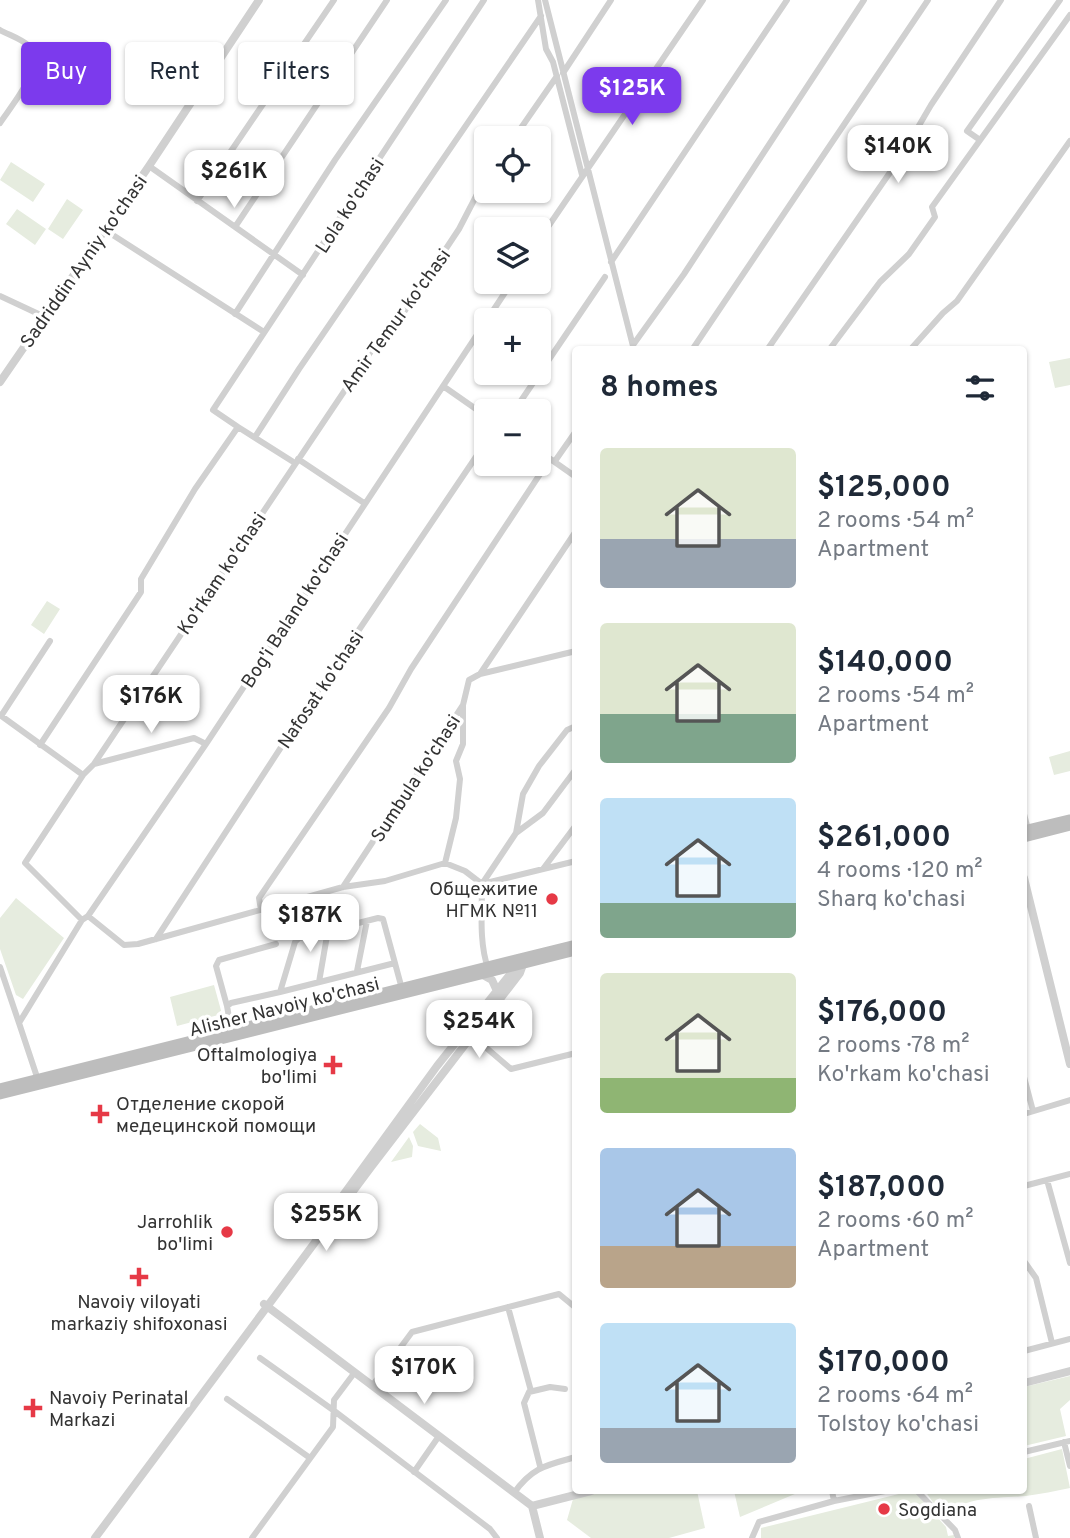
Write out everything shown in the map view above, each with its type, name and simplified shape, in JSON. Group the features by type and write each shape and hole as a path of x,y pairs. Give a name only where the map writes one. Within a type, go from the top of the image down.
{"main road":[{"path":"1027,833 1070,818"},
{"path":"1027,833 1070,826"},
{"name":"Alisher Navoiy ko'chasi","path":"0,1088 38,1082 487,971 572,945"},
{"name":"Alisher Navoiy ko'chasi","path":"521,962 572,952"},
{"name":"Alisher Navoiy ko'chasi","path":"0,1095 38,1082"}],"street":[{"name":"Sadriddin Ayniy ko'chasi","path":"0,382 149,166 259,0"},
{"path":"197,201 334,0"},
{"path":"235,227 387,0"},
{"path":"235,314 335,160 446,0"},
{"name":"Lola ko'chasi","path":"238,427 213,410 484,0"},
{"path":"538,0 546,49 560,75 588,166 632,346"},
{"path":"523,126 611,0"},
{"path":"551,222 703,0"},
{"path":"611,262 787,0"},
{"path":"634,346 864,0"},
{"path":"695,346 928,0"},
{"path":"770,346 900,158 931,105 1001,0"},
{"path":"980,141 967,131 1060,0"},
{"path":"546,1 582,175"},
{"path":"832,346 880,282 909,254 936,217 932,207 1070,15"},
{"path":"255,437 541,16"},
{"path":"0,30 28,46 35,55 32,74 0,122"},
{"path":"914,346 957,301 1070,141"},
{"path":"149,166 303,275"},
{"name":"Amir Temur ko'chasi","path":"297,461 390,323 398,321 459,229 474,200"},
{"path":"105,230 264,332"},
{"path":"522,399 605,277"},
{"name":"Bog'i Baland ko'chasi","path":"19,1023 85,918 206,744 504,294"},
{"path":"0,296 45,317"},
{"path":"443,386 474,408"},
{"path":"40,745 141,592 141,579 195,489 238,427 365,503"},
{"path":"261,910 259,898 389,708 411,668 552,460 572,436"},
{"name":"Nafosat ko'chasi","path":"156,939 321,686 474,460"},
{"path":"552,460 572,474"},
{"name":"Ko'rkam ko'chasi","path":"85,918 25,863 297,461"},
{"name":"Sumbula ko'chasi","path":"342,887 463,705 469,680 480,674 572,537"},
{"path":"50,641 1,716 83,775"},
{"path":"480,674 572,652"},
{"path":"445,863 456,818 460,779 456,761 463,744 463,705"},
{"path":"516,833 523,794 567,730 572,728"},
{"path":"93,764 194,738 206,744"},
{"path":"497,990 487,971 482,926 482,884 516,833 543,813 572,780"},
{"path":"543,869 572,830"},
{"path":"85,918 124,945 156,939 342,887 385,881 445,863 464,871 482,884 572,862"},
{"path":"1027,890 1070,1064"},
{"path":"280,992 295,942 299,938 378,918 386,923 402,991"},
{"path":"357,971 367,921"},
{"path":"318,982 328,930"},
{"path":"232,1034 228,1006 216,966 219,960 276,944"},
{"path":"468,1032 497,990 521,962"},
{"path":"95,1538 521,962"},
{"path":"228,1006 231,1003 395,963"},
{"path":"0,967 38,1082"},
{"path":"468,1032 511,1069 572,1055"},
{"path":"1027,1088 1033,1111"},
{"path":"1027,1113 1070,1100"},
{"path":"1027,1185 1070,1174"},
{"path":"1047,1180 1070,1263"},
{"path":"1027,1266 1036,1278 1052,1343"},
{"path":"372,1385 412,1332 559,1294 572,1305"},
{"path":"266,1306 532,1506 540,1538"},
{"path":"89,1538 266,1306"},
{"path":"508,1307 530,1391 524,1403 540,1466"},
{"path":"1027,1350 1070,1339"},
{"path":"260,1358 490,1529 497,1538"},
{"path":"1027,1382 1070,1371"},
{"path":"252,1538 333,1427 334,1400 355,1372"},
{"path":"530,1391 550,1387 565,1390"},
{"path":"226,1399 310,1458"},
{"path":"414,1472 439,1436"},
{"path":"1027,1451 1067,1442 1070,1466"},
{"path":"514,1493 540,1466 572,1458"},
{"path":"532,1506 579,1494"},
{"path":"833,1494 835,1501"},
{"path":"752,1538 759,1522 870,1494"},
{"path":"920,1494 955,1530 957,1538"},
{"path":"1029,1506 1036,1538"}],"shaded area":[{"path":"11,162 45,184 33,202 0,180"},
{"path":"67,199 83,210 63,239 48,229"},
{"path":"17,209 46,229 35,245 6,224"},
{"path":"1070,358 1070,385 1055,388 1049,362"},
{"path":"47,601 60,609 44,634 31,625"},
{"path":"1070,751 1070,771 1054,775 1049,757"},
{"path":"16,898 64,938 23,999 16,995 0,949 0,918"},
{"path":"214,985 222,1014 177,1026 170,997"},
{"path":"420,1124 438,1138 441,1151 418,1146 413,1132"},
{"path":"409,1137 413,1146 412,1157 391,1162"},
{"path":"1070,1376 1070,1400 1060,1409 1066,1436 1027,1445 1027,1386"},
{"path":"1062,1449 1070,1488 970,1502 951,1511 944,1518 927,1494 1027,1494 1027,1458"},
{"path":"594,1494 698,1494 705,1528 669,1538 591,1538 567,1520 573,1499"},
{"path":"735,1494 795,1494 740,1517"},
{"name":"Sogdiana","path":"899,1494 917,1494 946,1527 948,1536 954,1535 954,1538 761,1538 761,1528"}],"place":[{"name":"Общежитие НГМК №11","path":"552,899"},
{"name":"Oftalmologiya bo'limi","path":"333,1065"},
{"name":"Отделение скорой медецинской помощи","path":"100,1114"},
{"name":"Jarrohlik bo'limi","path":"227,1232"},
{"name":"Navoiy viloyati markaziy shifoxonasi","path":"139,1277"},
{"name":"Navoiy Perinatal Markazi","path":"33,1408"},
{"name":"Sogdiana","path":"884,1509"}]}
